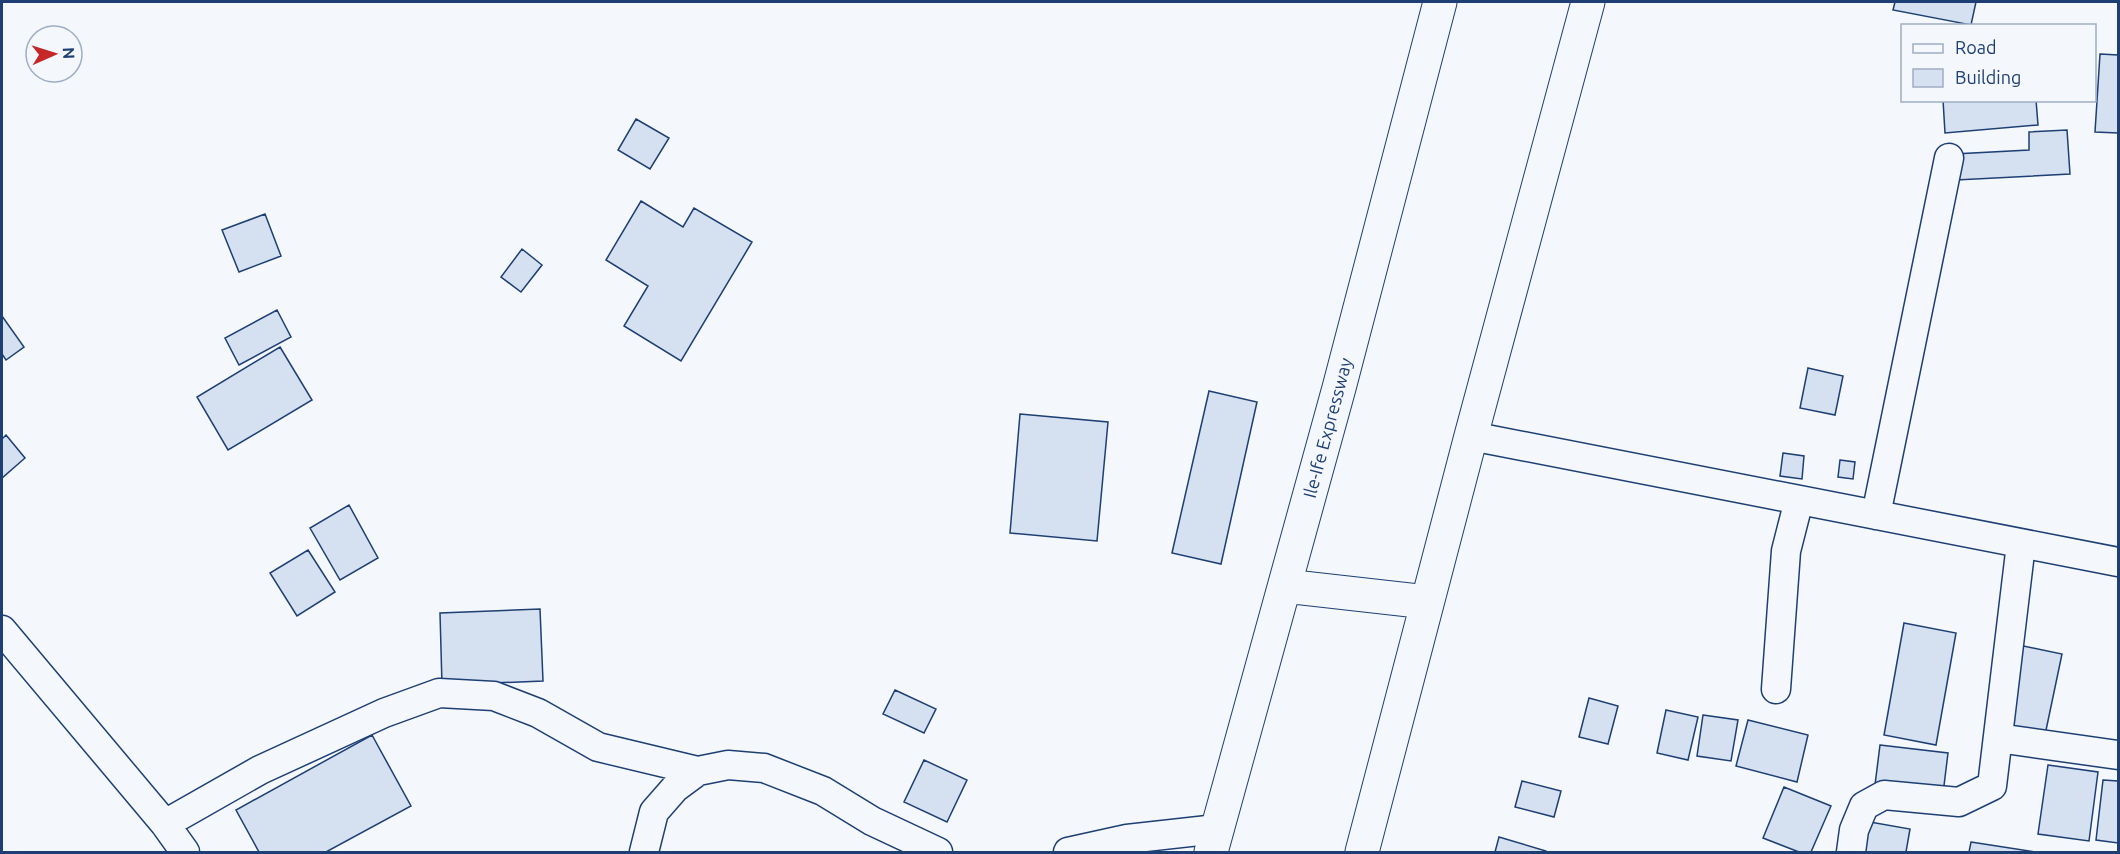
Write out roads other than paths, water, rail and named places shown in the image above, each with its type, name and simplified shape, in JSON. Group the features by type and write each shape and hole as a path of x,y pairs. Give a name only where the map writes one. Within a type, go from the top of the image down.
{"highway":[{"name":"Ile-Ife Expressway","path":"1214,841 1285,586 1440,2"},
{"path":"1362,852 1588,2"},
{"path":"1285,586 1427,603"}],"street":[{"path":"1876,515 1949,158"},
{"path":"1471,436 2118,562"},
{"path":"1776,689 1786,550 1799,500"},
{"path":"1851,852 1854,830 1864,806 1884,795 1959,802 1992,786 2021,544"},
{"path":"2,630 165,824 185,852"},
{"path":"165,824 260,770 384,713 439,693 494,696 538,713 598,747 698,771 728,765 764,768 823,791 872,821 938,852"},
{"path":"1998,738 2118,755"},
{"path":"644,852 654,812 675,788 698,771"},
{"path":"1068,852 1127,839 1214,841"}]}
